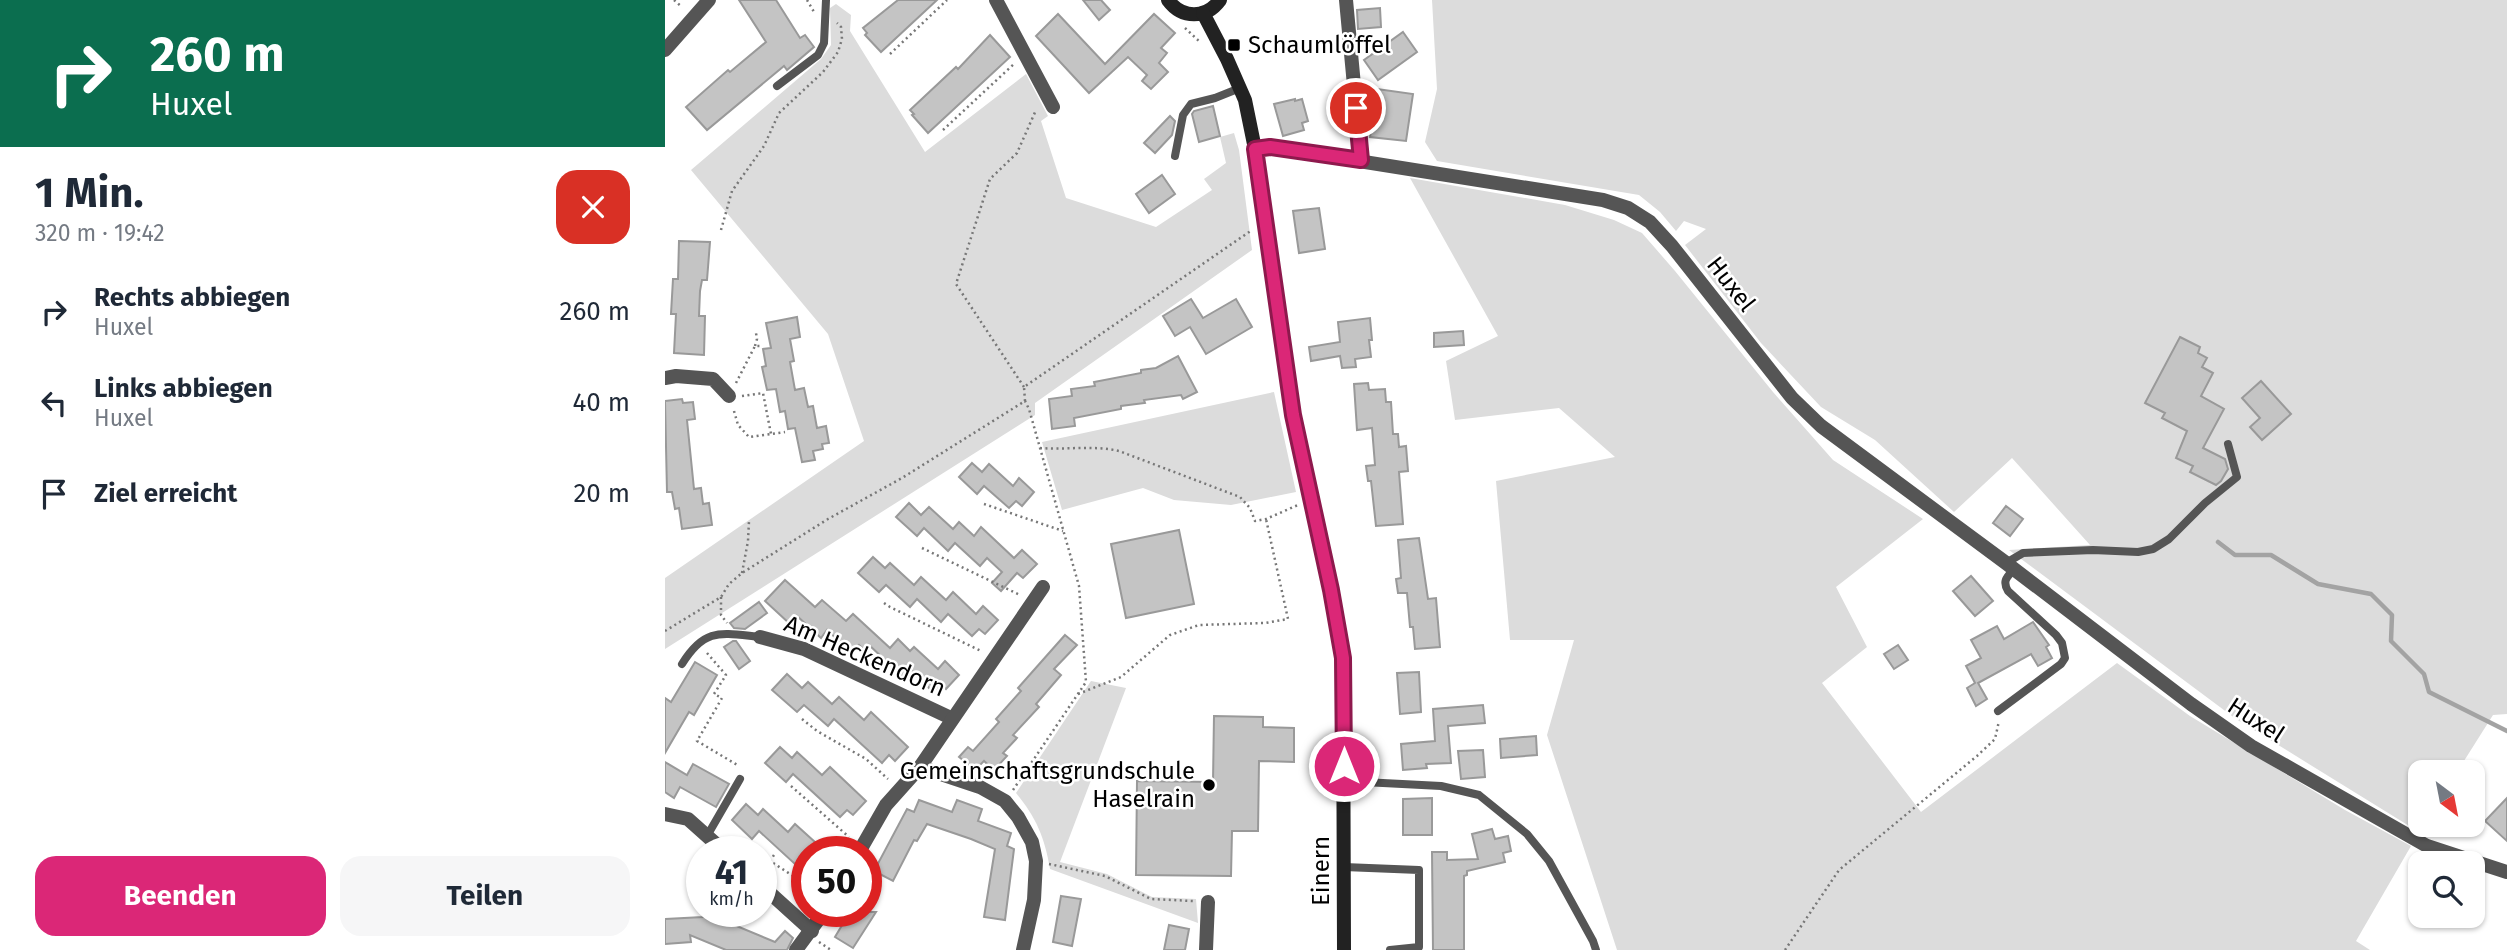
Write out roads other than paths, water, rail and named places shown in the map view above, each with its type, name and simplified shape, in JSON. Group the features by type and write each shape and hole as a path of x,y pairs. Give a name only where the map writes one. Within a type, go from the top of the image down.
{"main road":[{"path":"1168,0 1183,13 1203,13 1220,0"},
{"name":"Einern","path":"1203,13 1216,34 1245,100 1293,380 1293,415 1343,658 1344,950"}],"street":[{"path":"665,50 709,0"},
{"path":"996,0 1050,101"},
{"path":"1346,0 1361,160"},
{"name":"Huxel","path":"1255,149 1270,147 1361,160 1603,200 1627,208 1650,222 1672,246 1792,398 1821,426 2191,704 2252,746 2427,846 2507,872"},
{"path":"665,378 684,376 713,379 729,396"},
{"name":"Am Heckendorn","path":"868,836 886,804 920,767 1043,587"},
{"name":"Am Heckendorn","path":"760,636 804,649 951,718"},
{"path":"920,767 980,787 1005,801 1018,817 1032,842 1036,861 1034,900 1023,950"},
{"path":"665,814 688,819 707,836"},
{"path":"777,899 812,931"},
{"path":"1206,950 1208,902"},
{"path":"796,950 815,927"}],"lane":[{"path":"777,86 818,55 824,43 826,0"},
{"path":"1175,156 1184,115 1191,104 1240,88"},
{"path":"1999,711 2066,658 2062,643 2005,585 2010,566 2022,553 2154,550 2237,477 2228,444"},
{"path":"682,664 693,646 706,638 724,634 760,636"},
{"path":"707,836 740,779"},
{"path":"1344,781 1441,786 1479,795 1527,834 1549,861 1596,950"},
{"path":"1343,867 1419,870 1419,947 1390,950"}],"waterway":[{"path":"2218,542 2235,555 2271,555 2318,584 2371,594 2392,615 2391,641 2424,674 2429,692 2507,731"}],"place":[{"name":"Schaumlöffel","path":"1234,45"},
{"name":"Gemeinschaftsgrundschule Haselrain","path":"1209,785"}]}
